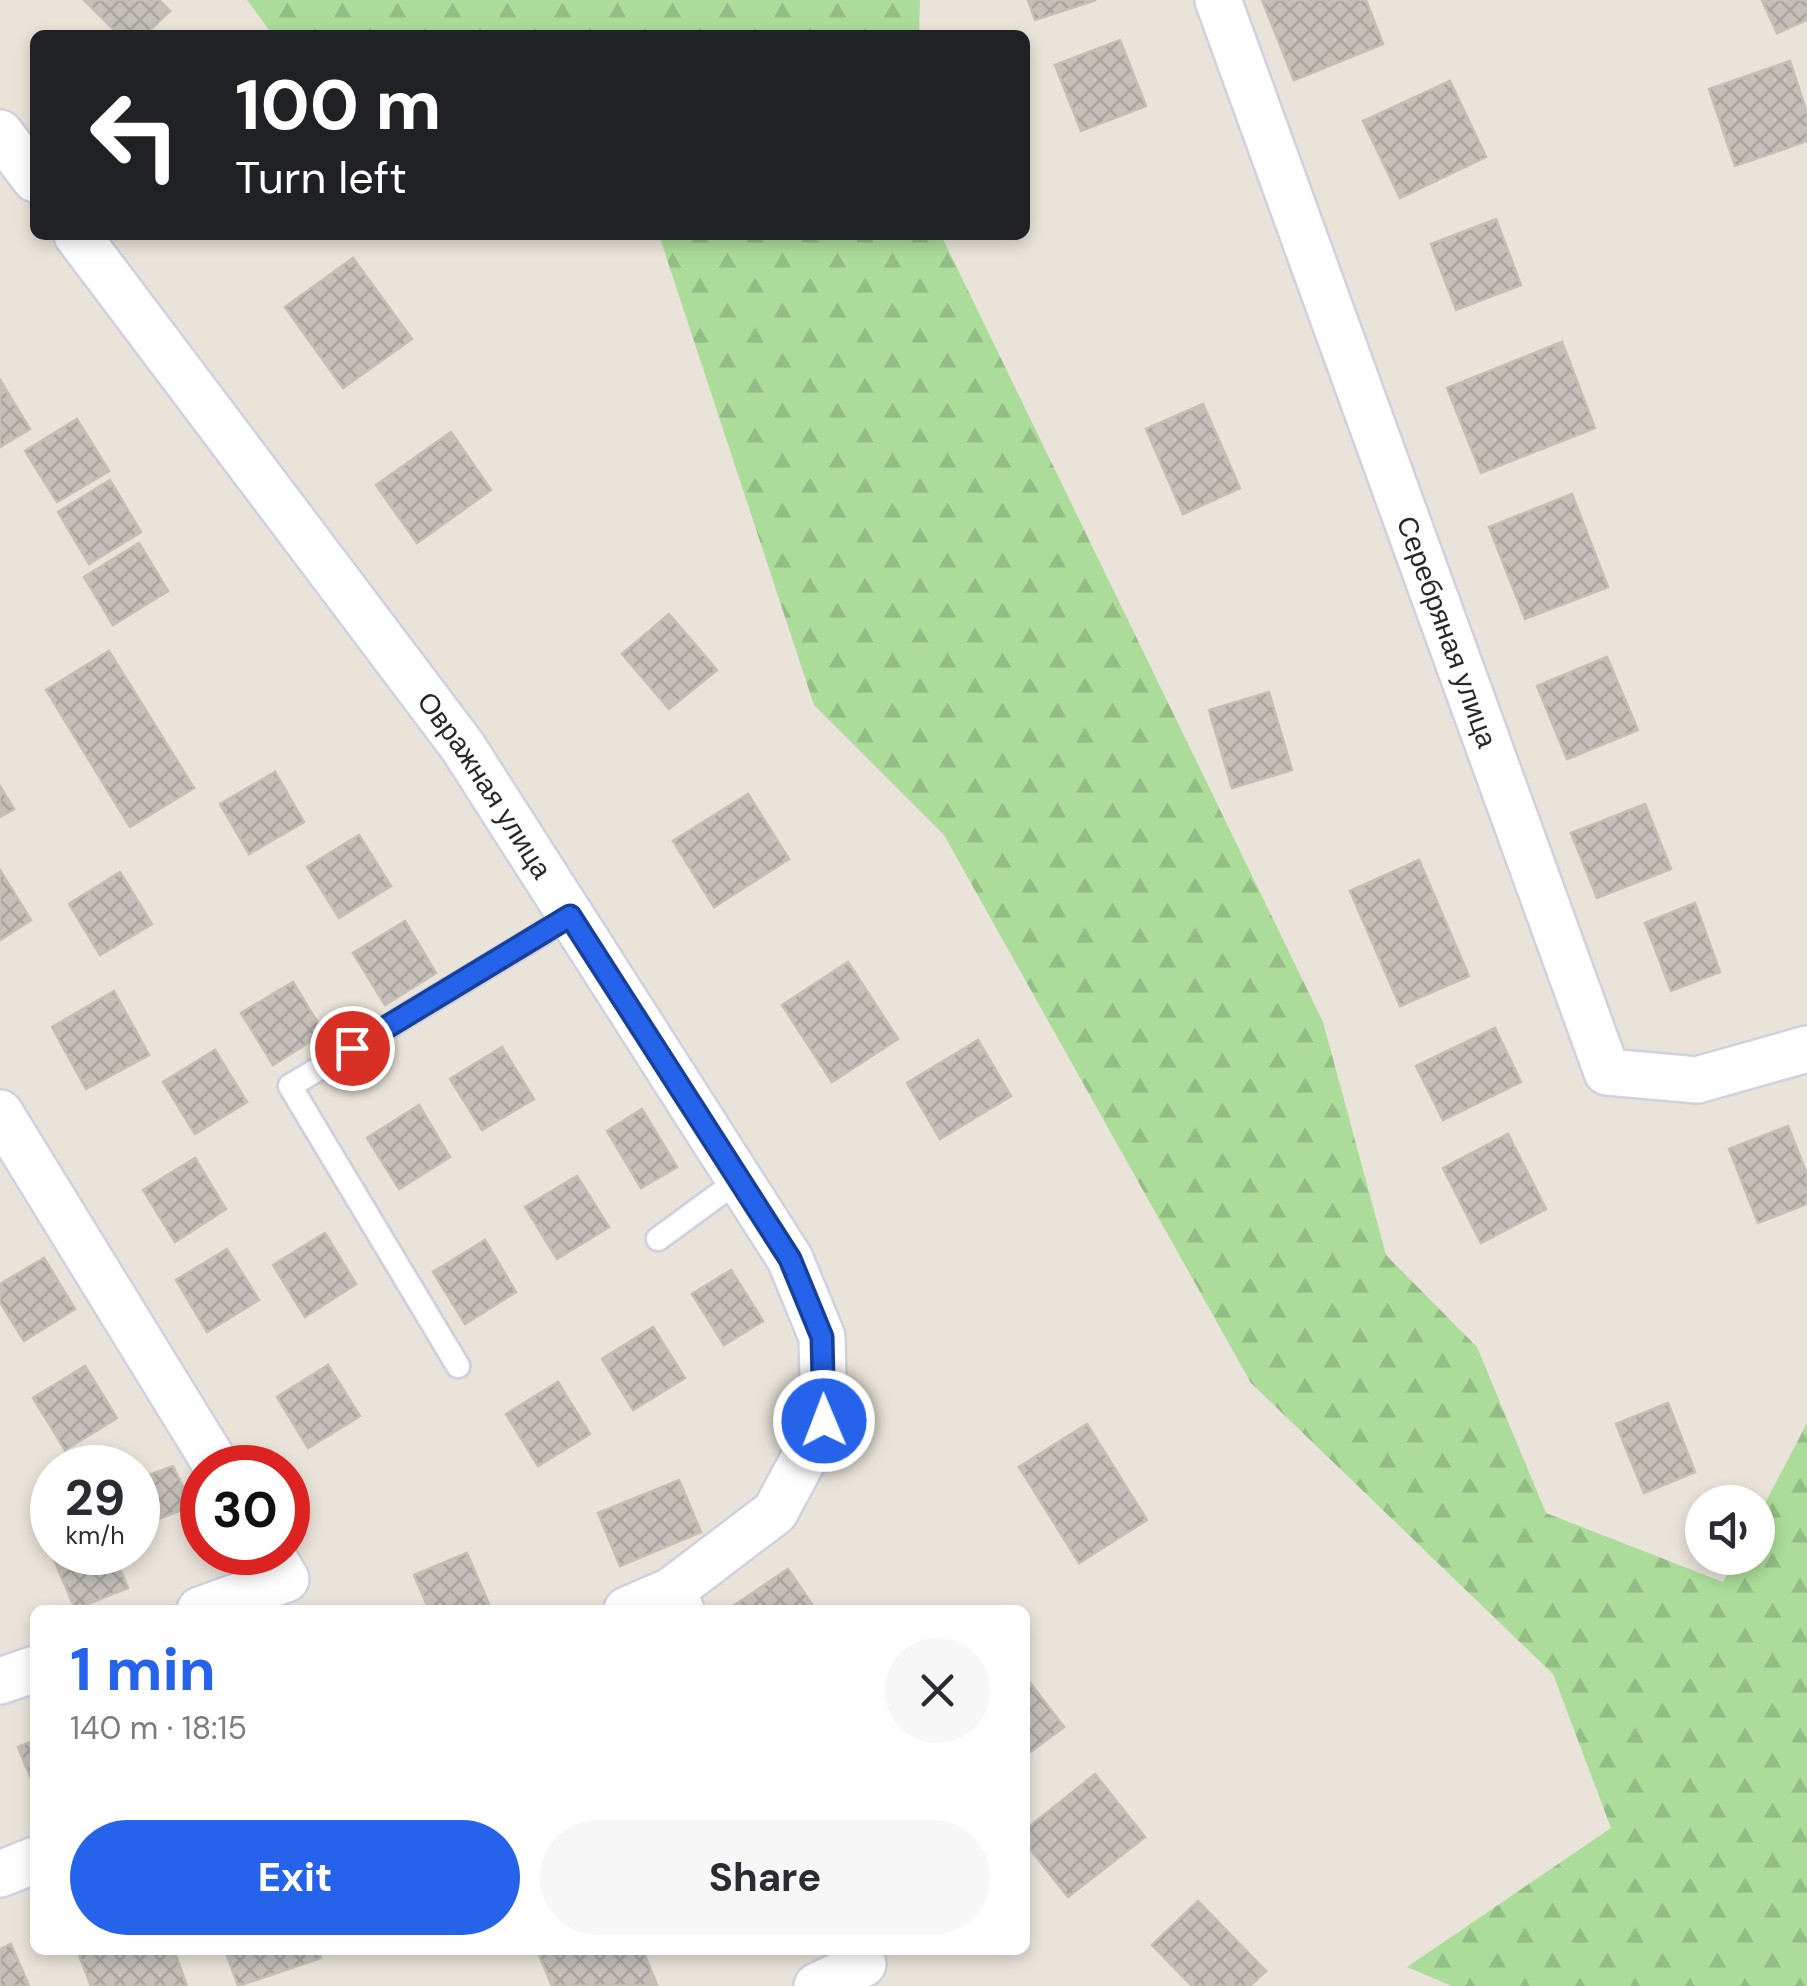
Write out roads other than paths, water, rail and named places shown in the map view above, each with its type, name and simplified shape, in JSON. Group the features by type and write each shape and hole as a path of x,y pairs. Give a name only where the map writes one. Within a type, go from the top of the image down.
{"street":[{"name":"Серебряная улица","path":"1218,0 1607,1072 1697,1080 1807,1049"},
{"path":"0,133 30,173"},
{"name":"Овражная улица","path":"80,240 463,747 790,1259 822,1337 824,1421 775,1512 676,1601"},
{"path":"0,1112 204,1445"},
{"path":"214,1605 286,1579 284,1575"},
{"path":"0,1681 30,1671"},
{"path":"0,1874 30,1862"},
{"path":"817,1986 866,1967"}],"lane":[{"path":"458,1366 290,1086 570,916"},
{"path":"658,1240 740,1179"}]}
